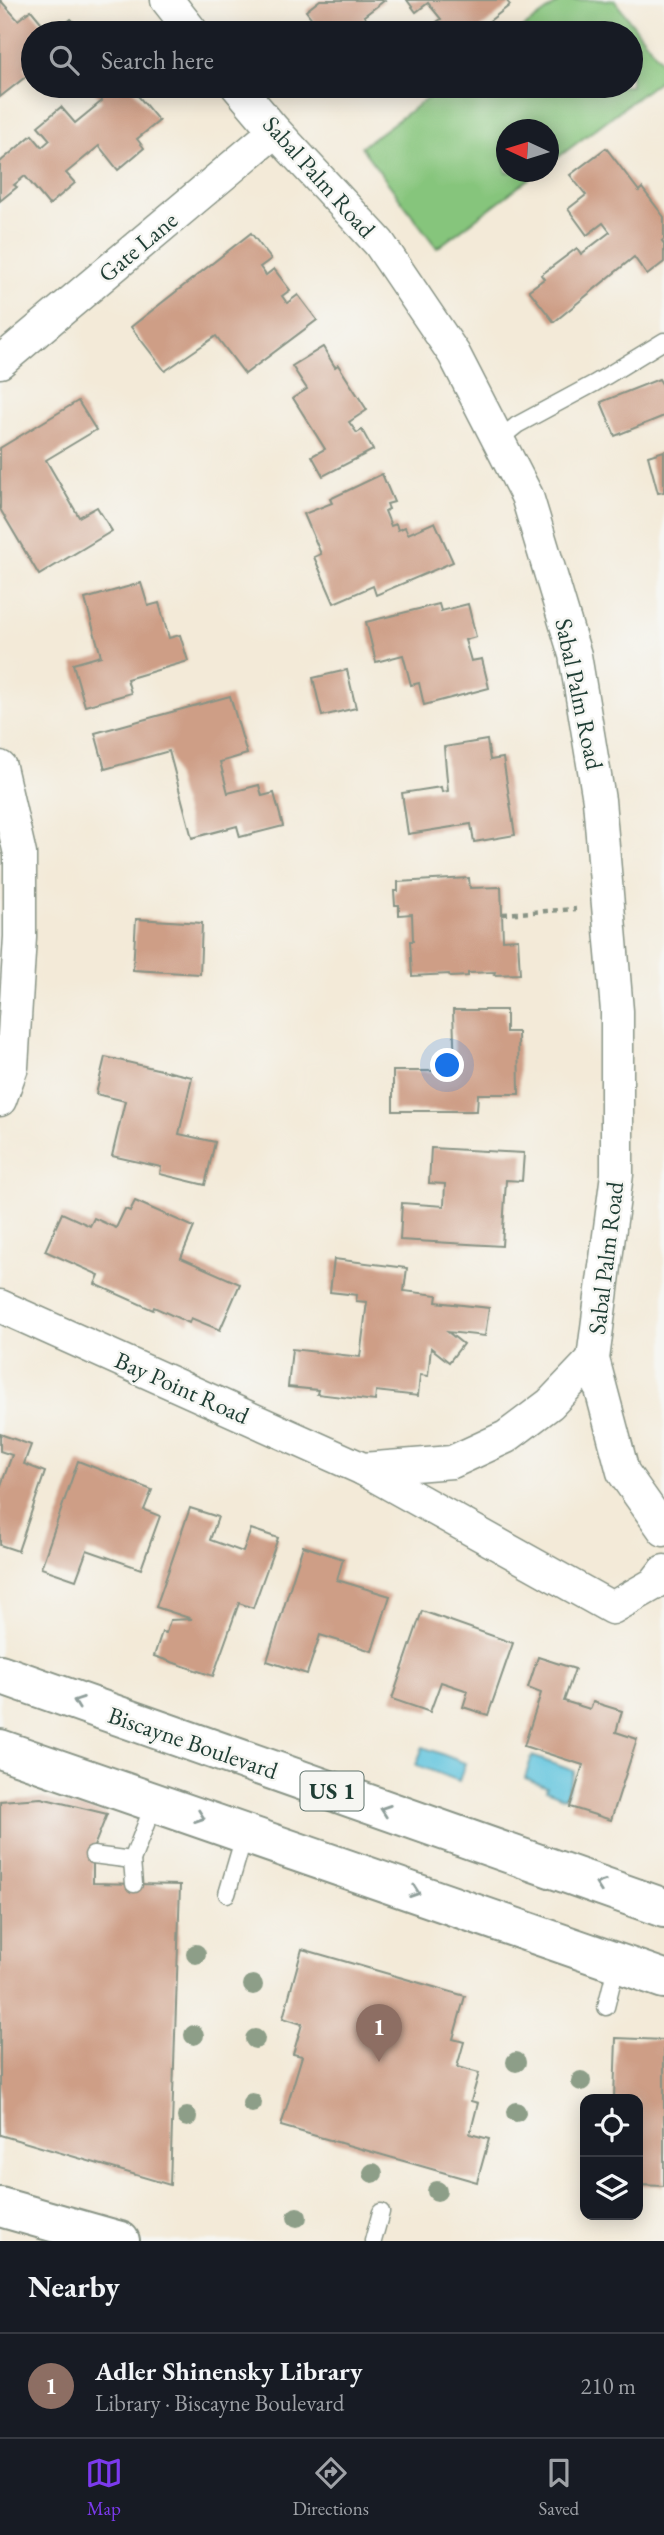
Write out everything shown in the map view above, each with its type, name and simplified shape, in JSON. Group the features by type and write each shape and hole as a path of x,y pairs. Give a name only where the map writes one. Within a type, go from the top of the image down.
{"main road":[{"name":"Biscayne Boulevard","path":"0,1674 664,1908"},
{"path":"0,1749 664,1979"},
{"path":"0,2207 120,2241"}],"street":[{"path":"167,0 184,21"},
{"name":"Sabal Palm Road","path":"247,98 379,243 454,354 527,496 575,655 599,800 617,1011 617,1174 593,1359"},
{"name":"Gate Lane","path":"0,362 275,131"},
{"path":"0,767 20,854 20,937 12,1067 0,1100"},
{"name":"Bay Point Road","path":"0,1306 363,1469 612,1608 654,1584 664,1571"},
{"path":"593,1359 623,1472 664,1530"},
{"name":"Bay Point Road","path":"363,1469 452,1462 506,1437 550,1404 593,1359"}],"lane":[{"path":"497,441 517,425 595,383 664,341"},
{"path":"134,1884 132,1860 155,1801"},
{"path":"227,1894 245,1833"},
{"path":"93,1855 132,1860"},
{"path":"606,2007 617,1963"},
{"path":"373,2241 382,2212"}],"path":[{"path":"503,914 608,906"}],"green space":[{"path":"562,0 614,0 630,21 533,21"},
{"path":"643,38 664,65 664,77 643,93"},
{"path":"428,98 636,98 559,156 559,119 496,119 496,182 525,182 437,248 361,147"}],"water":[{"path":"423,1747 465,1763 459,1781 416,1765"},
{"path":"532,1756 574,1771 565,1798 525,1778"}],"building":[{"path":"0,0 18,20 31,10 40,21 21,21 21,80 0,97"},
{"path":"320,0 385,0 364,16 366,19 363,21 314,21 306,11"},
{"path":"407,0 506,0 510,5 489,21 438,21 441,19 428,3 416,12"},
{"path":"99,98 140,98 159,121 137,139 144,148 118,170 99,146 66,173 75,183 49,205 25,176 14,185 17,187 0,201 0,162 32,135 42,147 50,140 38,126 61,107 75,123 102,101"},
{"path":"606,148 639,191 642,188 664,217 664,262 647,275 634,257 554,322 529,290 544,279 541,275 577,248 581,254 610,232 603,223 587,235 568,209 586,195 570,175"},
{"path":"251,233 271,259 260,267 266,275 274,269 290,290 282,296 287,303 298,295 317,320 245,374 216,336 165,371 131,327"},
{"path":"323,347 367,410 349,422 357,433 362,430 373,450 323,476 312,456 325,449 293,398 307,389 292,366"},
{"path":"659,379 664,387 664,416 615,436 601,402"},
{"path":"78,401 96,430 46,460 79,517 97,507 112,531 39,575 0,509 0,448"},
{"path":"664,451 664,492 658,493 648,456"},
{"path":"382,474 394,502 387,504 389,509 385,511 391,526 396,524 398,530 405,527 408,534 435,522 453,562 376,595 373,586 334,603 314,557 321,554 304,514 332,503 330,499"},
{"path":"141,583 148,606 159,603 169,638 180,635 188,661 127,679 131,693 85,706 73,664 101,656 85,599"},
{"path":"439,604 441,611 468,604 476,637 465,640 471,661 482,659 489,688 424,705 419,683 411,685 403,655 376,662 366,622"},
{"path":"347,670 356,708 322,716 313,678"},
{"path":"230,696 247,754 220,762 228,793 259,785 262,796 274,793 283,826 240,837 237,826 192,838 169,751 105,769 95,733"},
{"path":"487,740 490,760 503,758 515,835 474,842 471,824 408,834 402,793 441,787 442,792 448,791 444,747"},
{"path":"469,878 470,888 501,887 503,940 518,939 520,974 494,975 495,972 450,977 449,974 412,976 412,914 399,915 394,891 398,891 398,882"},
{"path":"136,919 202,923 200,974 133,970"},
{"path":"453,1010 506,1010 506,1032 518,1032 519,1094 478,1094 477,1111 393,1111 393,1071 455,1071"},
{"path":"105,1057 192,1077 179,1134 215,1142 205,1185 160,1174 161,1167 112,1156 125,1101 96,1094"},
{"path":"431,1148 524,1153 522,1181 506,1180 502,1246 400,1240 402,1203 444,1206 445,1184 429,1183"},
{"path":"135,1201 194,1227 181,1258 240,1284 220,1330 191,1318 189,1323 154,1307 153,1310 95,1284 99,1275 45,1251 62,1213 90,1226 94,1218 116,1228 125,1209 130,1211"},
{"path":"334,1259 407,1268 404,1291 437,1295 436,1302 489,1308 485,1336 448,1332 463,1344 449,1362 431,1348 428,1376 420,1375 418,1396 376,1391 375,1401 317,1394 318,1390 288,1387 292,1349 360,1357 367,1302 356,1301 357,1295 330,1292"},
{"path":"0,1434 31,1445 24,1464 45,1472 18,1551 0,1545 0,1488 12,1455 0,1451"},
{"path":"78,1461 152,1490 144,1510 160,1516 141,1569 87,1550 76,1580 41,1568"},
{"path":"190,1508 218,1517 210,1540 243,1552 251,1529 278,1538 253,1608 239,1603 213,1676 154,1656 162,1632 166,1633 170,1620 192,1619 156,1607"},
{"path":"303,1546 343,1559 337,1580 390,1596 372,1651 320,1635 307,1674 267,1661"},
{"path":"422,1611 513,1643 488,1715 463,1707 468,1691 441,1682 430,1712 392,1699"},
{"path":"538,1657 575,1669 564,1701 590,1709 593,1702 622,1711 616,1732 637,1739 611,1820 570,1807 583,1765 524,1746 541,1693 528,1688"},
{"path":"41,1798 107,1814 93,1849 93,1883 180,1885 170,2185 0,2135 0,1801"},
{"path":"302,1949 465,1996 453,2039 464,2042 457,2067 479,2073 471,2101 478,2103 470,2134 489,2139 477,2182 281,2126 302,2056 293,2054 302,2024 283,2018"},
{"path":"616,2038 664,2040 664,2186 643,2185 643,2094 614,2094"}],"place":[{"name":"Adler Shinensky Library","path":"379,2062"}]}
